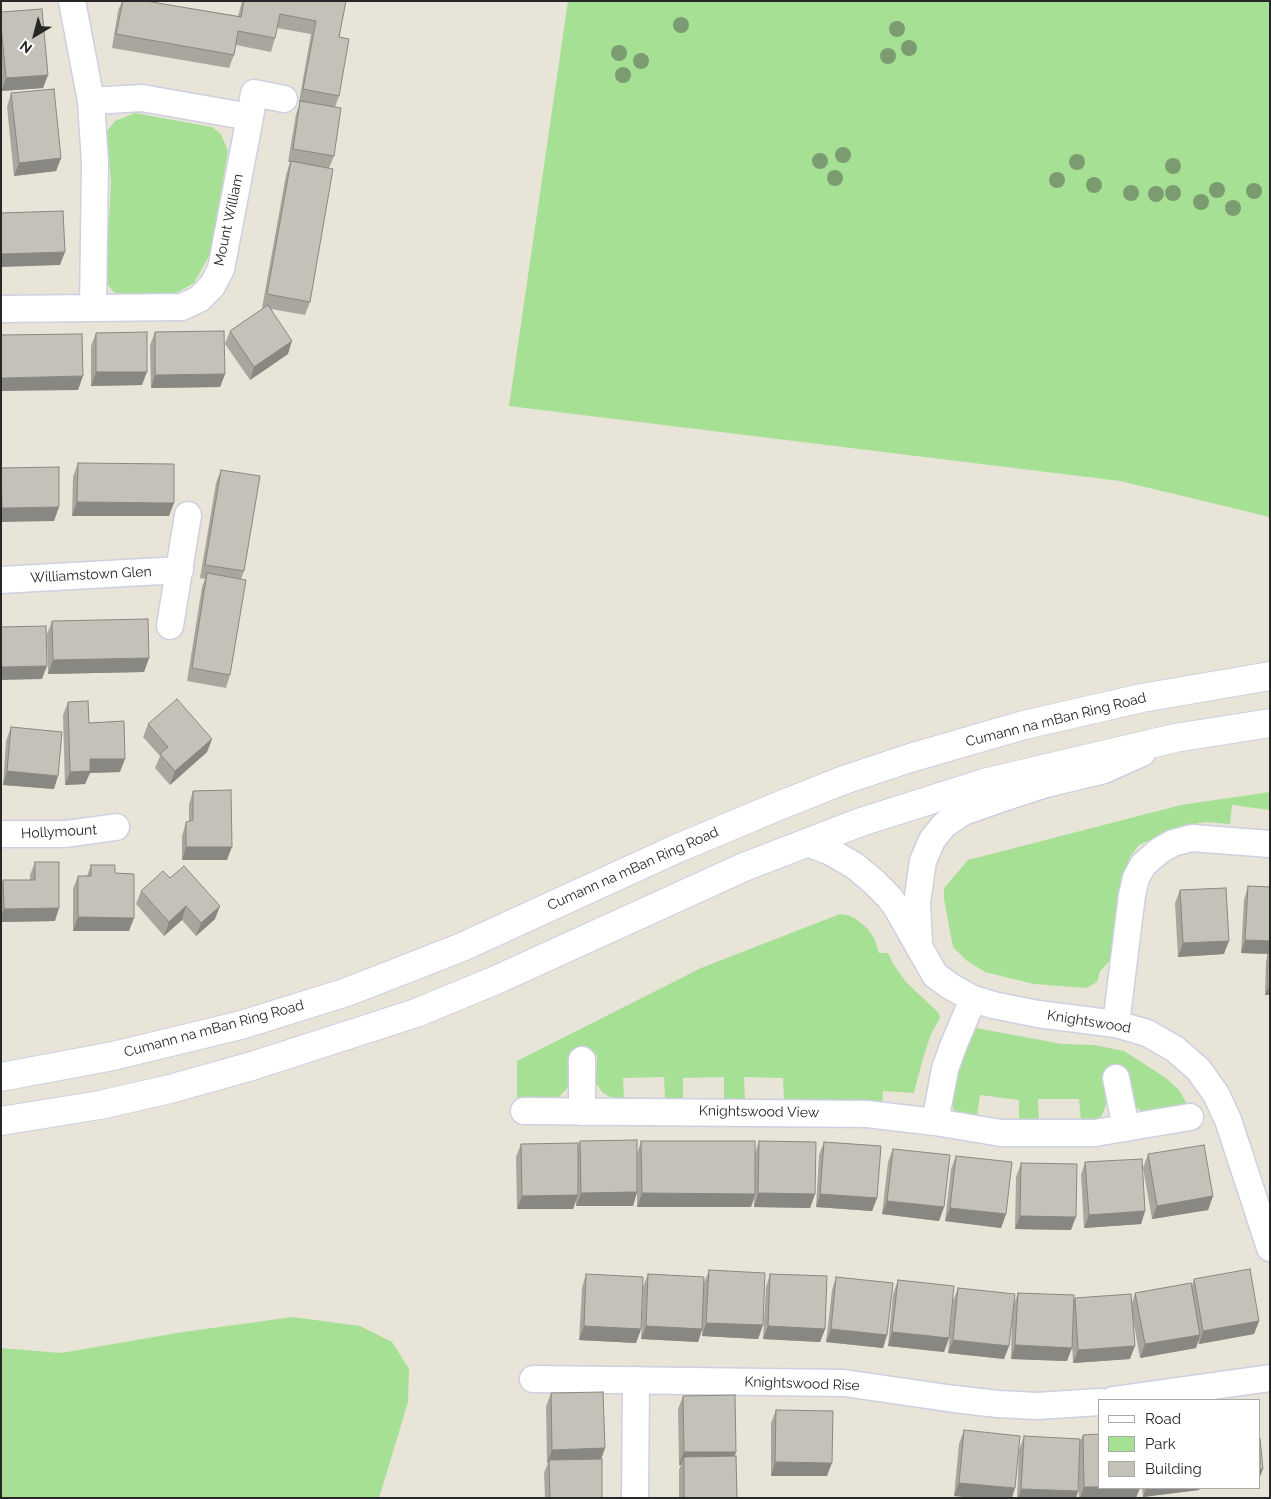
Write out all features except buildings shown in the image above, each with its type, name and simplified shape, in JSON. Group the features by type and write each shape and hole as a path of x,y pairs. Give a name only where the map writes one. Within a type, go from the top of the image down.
{"main road":[{"name":"Cumann na mBan Ring Road","path":"1,1077 113,1056 241,1025 347,992 462,946 676,848 844,780 910,758 1024,724 1142,698 1270,676"},
{"path":"1,1122 100,1105 170,1089 252,1066 416,1013 496,980 744,867 861,822 984,783 1174,738 1270,723"}],"street":[{"path":"72,1 91,101 95,162 93,308"},
{"name":"Mount William","path":"1,309 182,308 199,300 212,286 221,269 254,93 284,99"},
{"path":"91,101 142,98 250,117"},
{"path":"170,626 188,515"},
{"name":"Williamstown Glen","path":"1,580 180,570"},
{"path":"920,947 917,903 921,873 932,840 944,825 963,812 1046,784 1104,770 1174,738"},
{"name":"Hollymount","path":"1,834 66,834 116,827"},
{"path":"1116,1024 1132,895 1136,878 1143,865 1159,851 1173,843 1192,838 1270,844"},
{"name":"Knightswood","path":"807,843 831,852 855,866 890,897 935,975 950,986 973,999 992,1005 1038,1014 1116,1024 1147,1033 1175,1049 1198,1069 1216,1094 1261,1190 1270,1248"},
{"path":"935,1122 945,1069 973,999"},
{"path":"582,1060 582,1112"},
{"path":"1116,1078 1126,1128"},
{"name":"Knightswood View","path":"524,1111 867,1114 935,1122 1001,1133 1095,1133 1190,1117"},
{"path":"1119,1399 1270,1378"},
{"name":"Knightswood Rise","path":"533,1379 844,1383 954,1400 998,1404 1037,1406 1098,1402"},
{"path":"635,1498 636,1380"}],"green space":[{"path":"568,1 1270,1 1270,517 1120,481 509,406"},
{"path":"135,113 212,127 221,134 228,151 210,254 194,283 176,293 125,295 114,292 108,285 106,275 111,182 107,131 115,121"},
{"path":"1270,792 1270,810 1232,805 1230,824 1206,822 1177,827 1139,845 1130,857 1123,874 1112,959 1100,971 1097,982 1086,988 1034,984 985,972 966,960 953,947 944,899 944,888 968,860 1181,805"},
{"path":"840,914 856,919 868,929 875,940 879,953 888,953 893,964 907,983 939,1013 940,1018 931,1034 914,1093 883,1091 882,1106 816,1100 784,1100 783,1078 744,1077 745,1101 724,1101 724,1077 683,1078 683,1098 665,1099 664,1077 623,1078 624,1099 610,1097 602,1092 596,1083 597,1055 572,1054 570,1085 559,1097 547,1099 517,1098 517,1061 701,968"},
{"path":"976,1028 1062,1044 1094,1045 1124,1051 1166,1078 1179,1090 1188,1106 1158,1112 1142,1111 1134,1106 1130,1094 1128,1072 1105,1075 1108,1098 1105,1108 1101,1117 1091,1121 1081,1121 1079,1099 1038,1099 1039,1124 1019,1123 1019,1100 980,1095 977,1117 961,1114 954,1111 952,1103 961,1059"},
{"path":"293,1317 360,1326 392,1342 409,1369 408,1402 379,1498 1,1498 1,1348 61,1353 183,1332"}]}
